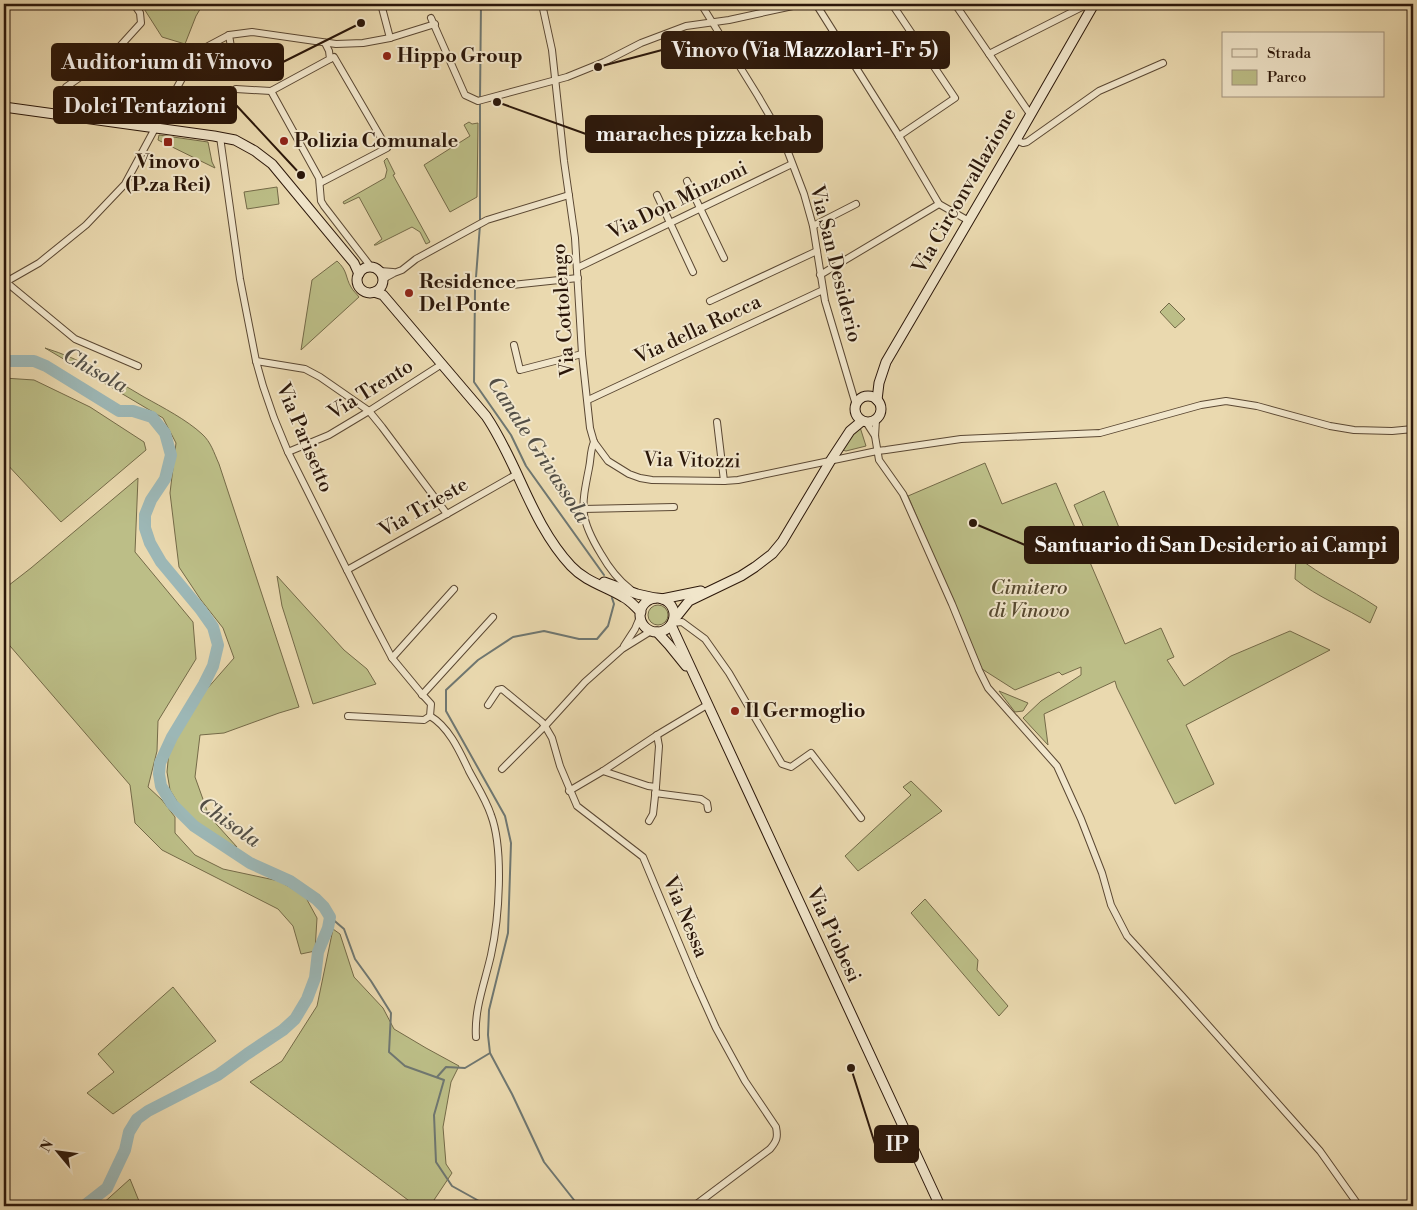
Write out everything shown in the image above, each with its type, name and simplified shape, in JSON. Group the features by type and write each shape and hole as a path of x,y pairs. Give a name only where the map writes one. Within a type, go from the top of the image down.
{"street":[{"path":"55,114 60,108 66,88 112,55 141,23 140,14 134,4"},
{"path":"380,4 390,38"},
{"name":"Via Cottolengo","path":"542,4 552,50 575,238 582,354 590,428 594,442 583,494 585,523 590,536 612,572 622,583 637,594"},
{"name":"Via San Desiderio","path":"701,4 779,132 804,194 813,226 825,301 856,400"},
{"path":"138,366 75,339 5,283 39,263 86,225 125,184 192,58 197,52 216,41 228,35 252,32 325,43 363,43 390,38 433,21 465,94 480,101 571,76 650,40 686,26 729,20 802,4"},
{"path":"816,4 899,136 939,204 969,221"},
{"path":"892,4 955,98 899,136"},
{"path":"955,4 1030,114"},
{"path":"989,54 1084,6 1092,6"},
{"name":"Via Circonvallazione","path":"874,399 886,362 1092,6"},
{"path":"378,40 387,28"},
{"path":"228,35 231,47"},
{"path":"320,184 387,148 332,58 325,43"},
{"path":"236,89 271,91 332,58 336,44"},
{"path":"1016,140 1023,143 1027,142 1099,91 1163,63"},
{"path":"271,91 318,178 321,201 365,270"},
{"path":"4,107 220,137 235,140 256,151 272,164 354,263 365,270 377,268 380,285 496,430 553,545 572,567 586,578 624,597 640,614 644,625 654,632"},
{"name":"Via Parisetto","path":"220,137 240,279 256,361 263,386 288,452 392,658 431,704 427,718"},
{"name":"Via Don Minzoni","path":"577,268 792,164"},
{"path":"687,182 724,258"},
{"path":"365,270 358,282 362,290 366,292 380,285 394,273 402,270 416,259 480,224 569,195"},
{"path":"657,195 693,272"},
{"path":"813,226 856,204"},
{"path":"820,275 939,204"},
{"path":"710,301 816,251"},
{"path":"512,285 578,278"},
{"name":"Via della Rocca","path":"588,400 823,290"},
{"path":"514,345 520,370 582,354"},
{"path":"256,361 305,369 320,377 369,412 382,426 447,514"},
{"name":"Via Trento","path":"288,452 329,435 369,412 442,364"},
{"path":"875,436 856,412 856,400 863,398 874,399 881,406 876,420 875,436 879,460 903,494 988,688 1057,766 1081,819 1102,874 1110,905 1127,936 1320,1151 1359,1205"},
{"name":"Via Vitozzi","path":"594,442 612,464 628,474 640,478 724,482 877,451 961,439 1100,433 1201,405 1226,401 1240,402 1330,426 1354,430 1392,431 1413,429"},
{"path":"862,419 876,420"},
{"path":"622,649 654,632 662,632 672,623 689,601 741,576 777,548 850,431 862,419"},
{"path":"717,422 724,482"},
{"name":"Via Trieste","path":"347,570 517,474"},
{"path":"583,509 674,507"},
{"path":"572,567 608,584 637,594 667,601 673,610 672,623"},
{"path":"392,658 454,590"},
{"path":"502,769 546,726 582,685 622,649 636,629 640,614 646,603 712,590"},
{"path":"422,695 493,617"},
{"path":"672,623 682,622 705,639 728,673 782,764 791,767 811,753 861,818"},
{"name":"Via Piobesi","path":"672,623 707,705 940,1206"},
{"name":"Via Piobesi","path":"654,632 669,645 695,678"},
{"path":"488,705 498,690 502,689 546,726"},
{"path":"569,790 603,771 707,705"},
{"path":"348,716 436,719 461,754 491,814 499,846 496,920 492,950 476,1016 476,1037"},
{"name":"Via Nessa","path":"546,726 552,738 569,790 577,806 643,857 716,1028 745,1081 776,1127 776,1142 770,1149 694,1206"},
{"path":"649,821 653,814 656,790 658,735"},
{"path":"603,771 656,790 701,799 707,803 708,809"}],"green space":[{"path":"141,4 193,4 192,8 194,10 202,6 185,44 162,37"},
{"path":"469,122 472,124 478,123 477,197 450,212 424,165 470,136 464,125"},
{"path":"159,135 208,142 215,168 158,140"},
{"path":"387,158 395,174 393,175 430,242 426,244 420,232 412,227 374,245 382,239 359,197 344,204 343,202 385,178 387,170 384,161"},
{"path":"277,187 279,204 247,209 244,192"},
{"path":"337,261 345,271 349,283 359,297 301,350 312,280"},
{"path":"1169,303 1185,319 1175,328 1160,312"},
{"path":"45,348 96,369 182,419 205,437 219,464 299,707 224,733 200,735 195,777 209,816 237,847 215,839 194,822 181,808 170,790 167,772 169,751 174,736 184,725 192,706 234,658 223,628 179,567 170,493 176,443 163,418"},
{"path":"4,378 34,380 90,407 144,442 146,450 61,522 4,461"},
{"path":"859,424 866,446 846,451 842,450"},
{"name":"Cimitero di Vinovo","path":"985,463 1002,504 1056,483 1125,644 1161,628 1174,657 1167,660 1184,686 1231,656 1290,631 1330,650 1186,725 1214,784 1175,804 1115,681 1044,714 1048,745 1023,718 1041,701 1081,675 1081,667 1062,675 1059,672 1015,690 982,669 908,496"},
{"path":"138,478 135,552 193,622 196,659 158,721 157,751 148,787 162,800 175,817 175,833 195,855 223,869 279,881 305,896 317,918 315,951 301,954 293,926 278,909 162,850 135,823 130,785 4,639 4,589"},
{"path":"1104,491 1120,530 1091,544 1074,505"},
{"path":"1296,556 1315,570 1377,607 1370,623 1295,579"},
{"path":"277,576 344,650 367,669 376,684 313,704 282,606"},
{"path":"654,605 662,605 668,611 668,619 662,625 654,625 648,619 648,611"},
{"path":"999,691 1028,703 1023,711 1015,712"},
{"path":"911,781 942,811 858,871 845,856 911,795 903,787"},
{"path":"925,899 978,960 977,970 1008,1006 999,1016 911,913"},
{"path":"333,929 340,934 354,977 383,1008 394,1029 459,1066 451,1082 443,1127 446,1164 452,1173 430,1206 416,1206 250,1082 282,1061 317,1006"},
{"path":"173,987 216,1041 113,1114 87,1093 114,1072 98,1054"},
{"path":"130,1179 141,1206 100,1206"}],"waterway":[{"name":"Canale Grivassola","path":"480,98 481,4"},
{"name":"Canale Grivassola","path":"480,103 480,221"},
{"name":"Canale Grivassola","path":"480,225 475,290 474,382 511,435 526,466 604,575"},
{"name":"Chisola","path":"4,361 34,361 46,366 119,411 133,411 152,417 165,433 171,455 165,479 151,500 145,515 145,528 150,543 161,562 213,627 218,645 213,666 172,737 160,763 161,786 172,804 194,826 250,863 290,881 316,899 330,917 328,928 318,952 315,978 307,999 295,1019 283,1030 218,1075 148,1111 137,1119 129,1132 125,1150 107,1188 84,1206"},
{"name":"Canale Grivassola","path":"573,1206 574,1200 544,1162 512,1094 490,1053 488,1035 489,1010 508,933 511,843 505,816 446,711 446,690 478,660 513,637 544,631 579,639 597,639 608,626 614,604 612,598"},
{"path":"330,917 344,929 355,959 391,1013 389,1052 405,1066 444,1080 434,1115 436,1162 452,1186 479,1201 481,1206"},
{"path":"437,1077 446,1067 465,1068 490,1053"}],"place":[{"name":"Auditorium di Vinovo","path":"361,23"},
{"name":"Hippo Group","path":"387,56"},
{"name":"Vinovo (Via Mazzolari-Fr 5)","path":"598,67"},
{"name":"maraches pizza kebab","path":"497,102"},
{"name":"Polizia Comunale","path":"284,141"},
{"name":"Vinovo (P.za Rei)","path":"168,142"},
{"name":"Dolci Tentazioni","path":"301,175"},
{"name":"Residence Del Ponte","path":"409,293"},
{"name":"Santuario di San Desiderio ai Campi","path":"973,523"},
{"name":"Il Germoglio","path":"735,711"},
{"name":"IP","path":"851,1068"}]}
